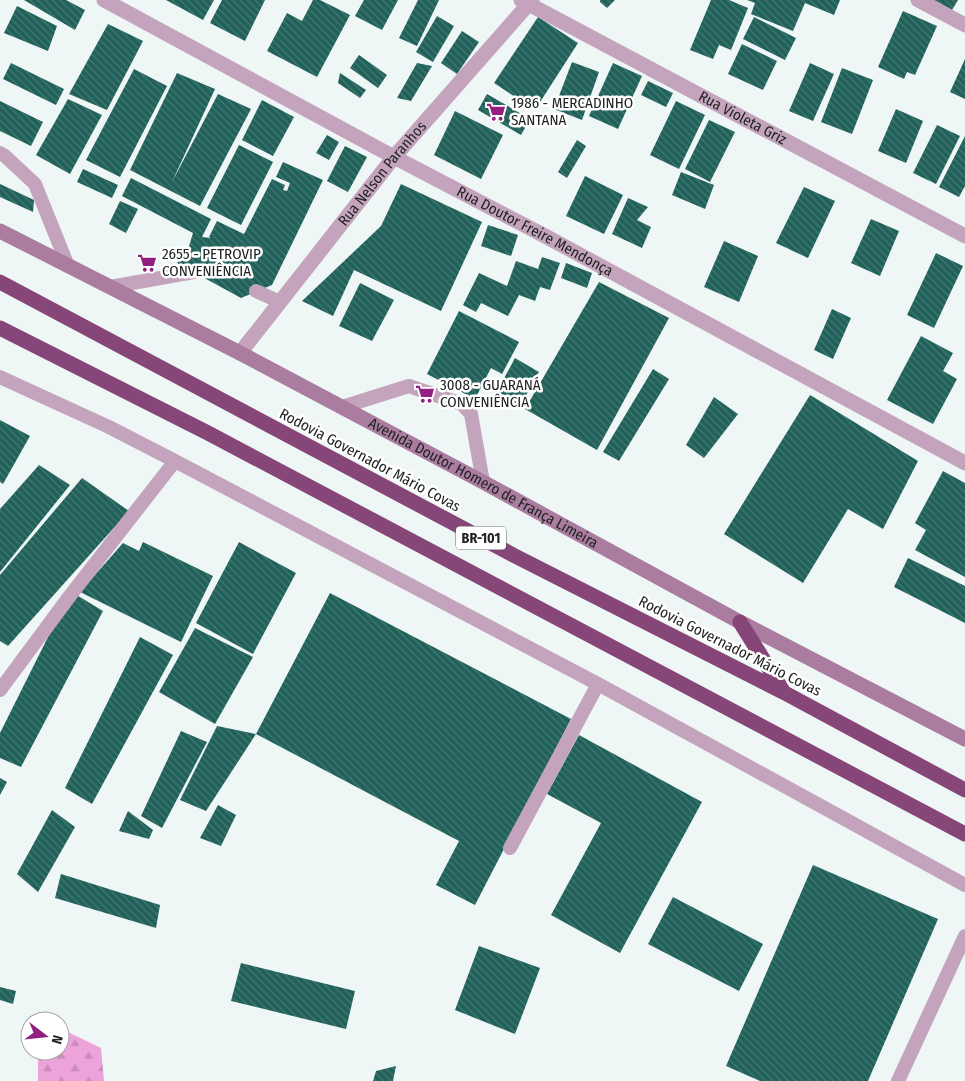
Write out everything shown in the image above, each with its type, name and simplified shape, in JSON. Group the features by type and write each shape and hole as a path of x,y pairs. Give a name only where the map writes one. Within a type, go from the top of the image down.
{"highway":[{"name":"Rodovia Governador Mário Covas","path":"0,282 515,556 783,692 965,790"},
{"name":"BR-101","path":"0,328 208,433 965,834"},
{"path":"740,622 783,692"}],"main road":[{"name":"Avenida Doutor Homero de França Limeira","path":"0,232 240,353 483,482 740,622 965,740"}],"street":[{"name":"Rua Doutor Freire Mendonça","path":"104,0 394,158 554,240 965,463"},
{"path":"918,0 965,26"},
{"name":"Rua Nelson Paranhos","path":"240,353 394,158 527,1"},
{"name":"Rua Violeta Griz","path":"527,1 965,236"}],"lane":[{"path":"0,153 35,184 68,266"},
{"path":"110,287 194,272"},
{"path":"256,291 280,302"},
{"path":"0,377 109,427 175,461 598,684 965,884"},
{"path":"342,407 409,386 462,404 471,414 483,482"},
{"path":"0,690 69,597 175,461"},
{"path":"510,848 598,684"},
{"path":"898,1081 965,936"}],"green space":[{"path":"70,1033 101,1048 104,1081 38,1081 38,1061 70,1061"}],"building":[{"path":"24,0 66,0 85,10 75,30"},
{"path":"166,0 214,0 203,20"},
{"path":"222,0 265,0 245,41 210,23"},
{"path":"313,0 320,0 350,15 317,77 267,51 287,13 302,21"},
{"path":"364,0 398,0 382,30 355,16"},
{"path":"418,0 439,0 417,46 399,38"},
{"path":"600,0 615,0 607,8"},
{"path":"711,0 729,0 748,8 731,50 719,45 713,59 690,50"},
{"path":"747,0 840,0 834,15 805,3 793,31 751,14 755,3"},
{"path":"934,0 958,0 952,10"},
{"path":"17,6 57,26 48,51 4,33"},
{"path":"903,11 937,26 915,75 907,72 904,79 878,67"},
{"path":"437,16 454,26 433,62 416,52"},
{"path":"538,17 578,43 535,110 494,83"},
{"path":"754,17 796,38 785,60 743,39"},
{"path":"108,24 143,41 107,110 69,94"},
{"path":"462,31 479,42 457,74 441,63"},
{"path":"742,44 777,61 763,90 728,74"},
{"path":"359,55 387,75 378,88 350,68"},
{"path":"965,59 965,99 950,92"},
{"path":"572,62 599,72 582,120 554,109"},
{"path":"11,63 64,89 56,105 3,79"},
{"path":"417,63 432,66 411,101 397,98"},
{"path":"613,63 642,76 618,129 589,116"},
{"path":"810,63 834,74 813,121 789,111"},
{"path":"842,68 873,80 852,134 821,122"},
{"path":"134,69 167,86 120,177 86,160"},
{"path":"177,73 215,89 172,182 218,94 251,109 200,206 130,170"},
{"path":"340,73 366,90 360,98 338,83"},
{"path":"648,81 673,93 666,107 641,95"},
{"path":"487,94 530,119 521,135 478,110"},
{"path":"68,99 102,115 70,174 36,155"},
{"path":"262,100 294,117 273,156 242,140"},
{"path":"0,101 43,122 31,146 0,131"},
{"path":"676,101 705,115 679,169 650,155"},
{"path":"896,109 923,121 906,163 878,151"},
{"path":"455,111 503,135 481,179 434,155"},
{"path":"709,120 735,132 710,182 685,169"},
{"path":"937,125 960,136 936,184 913,173"},
{"path":"327,135 339,142 329,160 316,153"},
{"path":"965,136 965,186 959,197 939,187"},
{"path":"577,140 586,146 567,178 558,172"},
{"path":"239,145 273,162 241,225 207,208"},
{"path":"345,146 367,157 348,192 327,181"},
{"path":"283,162 323,180 272,285 241,298 177,263 187,253 193,233 122,196 131,178 211,219 202,237 211,238 209,237 217,221 244,234 272,179 285,185 283,190 287,191 290,183 276,177"},
{"path":"83,169 118,185 112,198 77,182"},
{"path":"681,172 714,185 705,209 672,195"},
{"path":"585,176 623,195 604,234 566,216"},
{"path":"0,184 34,200 33,212 0,197"},
{"path":"401,184 482,222 441,311 354,270 333,316 302,301 381,226"},
{"path":"804,187 835,201 808,258 776,243"},
{"path":"628,198 648,207 637,220 651,227 642,248 612,234"},
{"path":"120,201 138,209 126,233 109,224"},
{"path":"871,219 899,231 880,276 851,263"},
{"path":"488,225 518,235 511,256 481,246"},
{"path":"724,241 758,256 739,302 704,287"},
{"path":"936,253 963,266 934,328 907,315"},
{"path":"542,257 560,263 550,290 540,287 535,301 519,295 508,316 481,303 476,312 463,305 479,273 507,286 516,261 538,269"},
{"path":"566,263 592,273 587,288 561,278"},
{"path":"599,282 669,318 597,450 525,409"},
{"path":"360,283 394,300 372,341 339,326"},
{"path":"832,309 851,318 833,359 814,350"},
{"path":"459,311 519,342 502,374 491,368 475,399 427,374"},
{"path":"921,336 953,353 943,371 957,379 933,424 887,400"},
{"path":"515,358 539,372 519,408 495,395"},
{"path":"653,369 669,379 619,461 603,452"},
{"path":"810,395 918,461 883,529 848,509 803,583 724,534"},
{"path":"714,397 738,414 704,458 686,445"},
{"path":"0,420 30,436 3,484 0,482"},
{"path":"39,465 70,485 0,572 0,509"},
{"path":"943,471 965,483 965,577 915,550 926,530 915,523"},
{"path":"82,478 129,511 8,646 0,641 0,575"},
{"path":"143,542 213,576 181,642 80,592 123,543 139,551"},
{"path":"239,542 296,573 253,654 196,623"},
{"path":"908,558 965,586 965,623 894,587"},
{"path":"330,593 571,719 475,905 436,885 459,841 256,734"},
{"path":"75,594 103,611 21,767 0,758 0,733 62,609 68,610"},
{"path":"195,628 253,657 215,724 159,692"},
{"path":"140,637 173,655 92,804 65,788"},
{"path":"217,726 256,734 206,811 180,800"},
{"path":"181,731 207,742 162,828 141,816"},
{"path":"579,735 702,802 620,953 551,915 601,823 547,794"},
{"path":"0,778 7,782 0,795"},
{"path":"218,805 236,815 221,846 200,838"},
{"path":"52,810 75,827 38,892 17,874"},
{"path":"128,811 153,830 149,839 119,831"},
{"path":"813,865 938,919 868,1081 760,1081 726,1066"},
{"path":"61,874 160,905 156,928 55,898"},
{"path":"673,897 763,944 739,991 648,944"},
{"path":"479,946 540,968 515,1034 455,1010"},
{"path":"241,963 355,991 346,1029 231,1001"},
{"path":"0,987 16,991 13,1004 0,1000"},
{"path":"396,1066 393,1081 373,1081 376,1071"}],"place":[{"name":"1986 - MERCADINHO SANTANA","path":"496,112"},
{"name":"2655 - PETROVIP CONVENIÊNCIA","path":"147,263"},
{"name":"3008 - GUARANÁ CONVENIÊNCIA","path":"425,394"}]}
